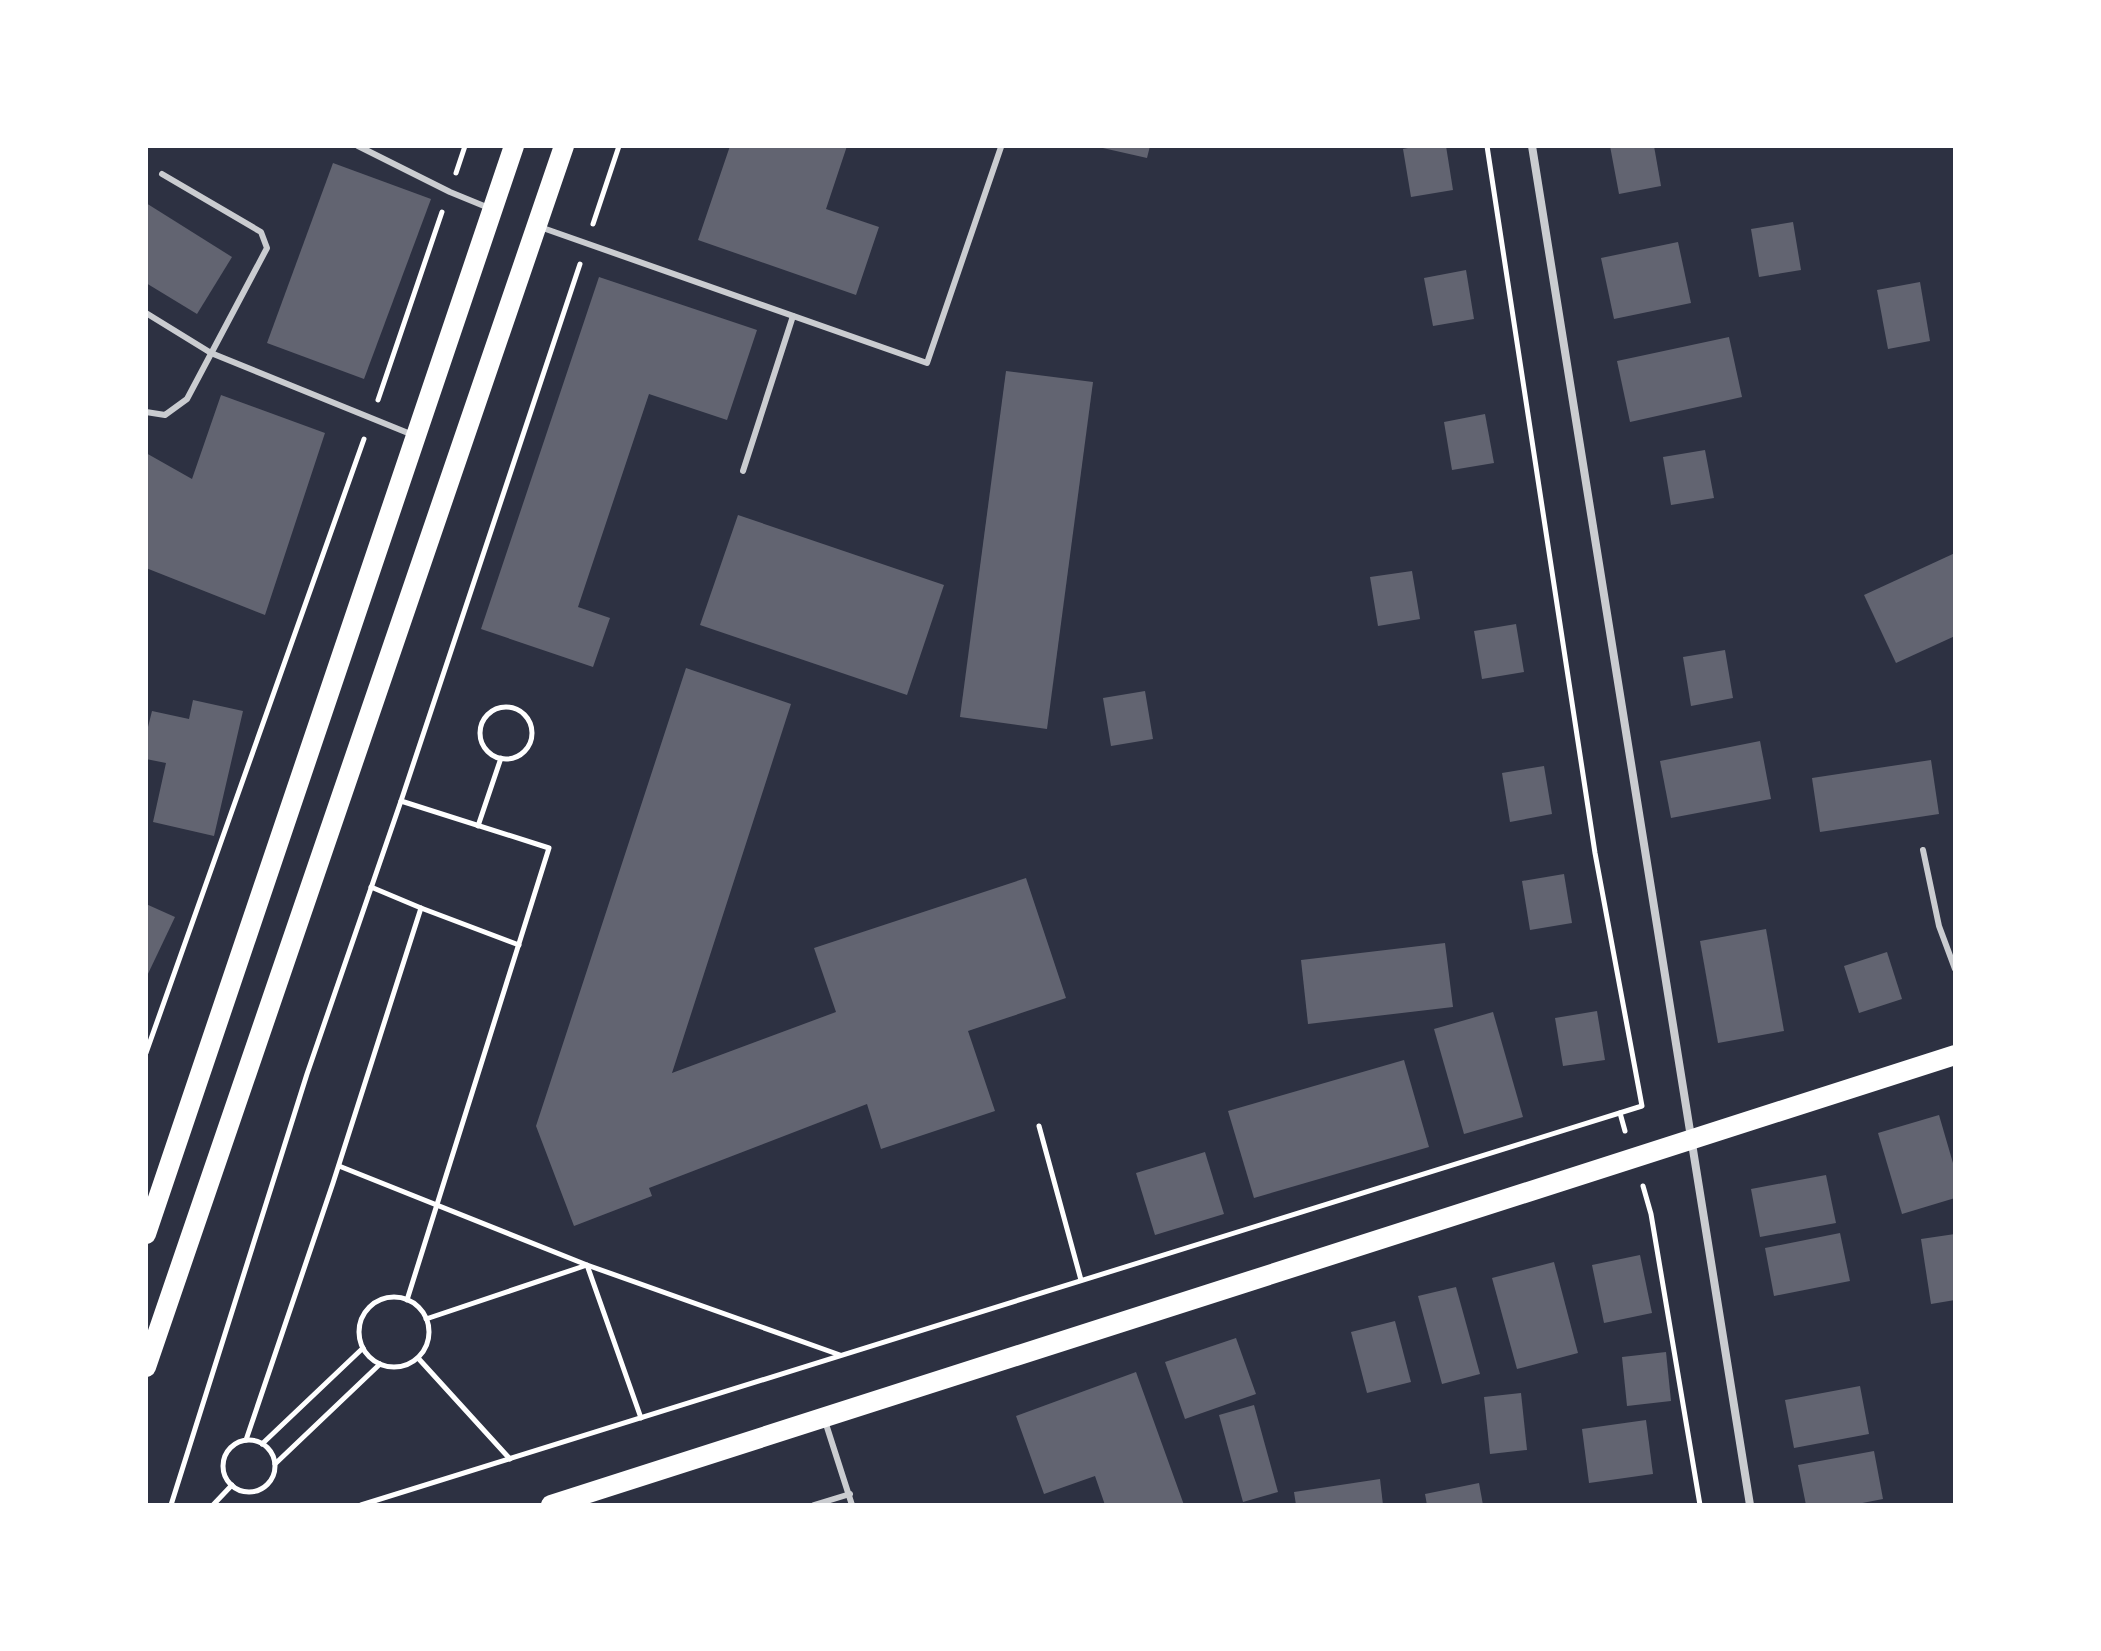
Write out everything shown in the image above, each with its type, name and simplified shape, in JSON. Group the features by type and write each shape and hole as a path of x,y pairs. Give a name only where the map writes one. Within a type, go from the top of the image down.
{"main road":[{"path":"146,1234 514,146"},
{"path":"146,1367 564,146"},
{"path":"551,1505 1955,1055"}],"street":[{"path":"1532,146 1750,1505"}],"lane":[{"path":"358,146 450,192 493,209"},
{"path":"536,225 927,363 1001,147"},
{"path":"146,412 165,415 187,399 267,248 261,232 162,174"},
{"path":"146,313 211,353 416,436"},
{"path":"743,471 793,316"},
{"path":"1923,850 1939,926 1955,969"},
{"path":"824,1418 852,1505"},
{"path":"814,1505 850,1494"}],"path":[{"path":"146,1053 372,418 465,146"},
{"path":"171,1505 307,1074 619,146"},
{"path":"361,1505 1642,1106 1595,853 1487,146"},
{"path":"503,707 519,710 530,723 531,739 521,753 501,758 483,745 481,728 488,714 503,707"},
{"path":"478,826 501,758"},
{"path":"401,801 549,848 407,1300"},
{"path":"370,887 519,945"},
{"path":"246,1440 262,1444 273,1456 275,1464 271,1480 257,1491 239,1490 232,1485 224,1470 226,1454 246,1440 339,1166 421,908"},
{"path":"1039,1126 1081,1280"},
{"path":"339,1166 587,1265 841,1355"},
{"path":"1651,1214 1700,1505"},
{"path":"426,1319 587,1265"},
{"path":"587,1265 641,1418"},
{"path":"385,1298 407,1300 417,1306 426,1319 429,1337 425,1348 409,1364 397,1367 374,1362 363,1348 359,1331 366,1310 385,1298"},
{"path":"262,1444 363,1348"},
{"path":"418,1358 510,1459"},
{"path":"275,1464 380,1364"},
{"path":"213,1505 232,1485"}],"building":[{"path":"730,146 847,146 826,209 879,227 856,295 698,240"},
{"path":"1094,146 1150,146 1147,158"},
{"path":"1446,146 1453,190 1411,197 1403,149"},
{"path":"1610,146 1654,146 1661,186 1619,194"},
{"path":"333,163 431,199 364,379 267,343"},
{"path":"146,203 232,257 197,314 146,283"},
{"path":"1793,222 1801,270 1759,277 1751,229"},
{"path":"1678,242 1691,303 1614,319 1601,258"},
{"path":"1466,270 1474,319 1433,326 1424,278"},
{"path":"599,277 757,330 727,420 649,394 578,607 610,618 593,667 481,629"},
{"path":"1920,282 1930,341 1888,349 1877,290"},
{"path":"1729,337 1742,397 1630,422 1617,361"},
{"path":"1006,371 1093,382 1047,729 960,717"},
{"path":"221,395 325,433 265,615 146,568 146,453 192,479"},
{"path":"1485,414 1494,463 1452,470 1444,422"},
{"path":"1705,450 1714,498 1671,505 1663,457"},
{"path":"738,515 944,585 907,695 700,625"},
{"path":"1955,553 1955,636 1896,663 1864,595"},
{"path":"1412,571 1420,619 1378,626 1370,577"},
{"path":"1516,624 1524,672 1482,679 1474,631"},
{"path":"1725,650 1733,698 1691,706 1683,657"},
{"path":"686,668 791,704 672,1073 836,1012 814,948 1026,878 1066,998 968,1031 995,1111 881,1149 867,1104 649,1188 652,1196 574,1226 536,1126"},
{"path":"1145,691 1153,739 1111,746 1103,698"},
{"path":"193,700 243,711 214,836 153,822 166,763 146,759 146,735 152,711 189,719"},
{"path":"1760,741 1771,799 1671,818 1660,761"},
{"path":"1931,760 1939,814 1820,832 1812,778"},
{"path":"1544,766 1552,814 1510,822 1502,773"},
{"path":"1564,874 1572,923 1530,930 1522,881"},
{"path":"146,904 175,917 146,978"},
{"path":"1766,929 1784,1031 1718,1043 1700,941"},
{"path":"1445,943 1453,1007 1308,1024 1301,960"},
{"path":"1887,952 1902,999 1859,1013 1844,966"},
{"path":"1597,1011 1605,1060 1563,1066 1555,1018"},
{"path":"1493,1012 1523,1117 1464,1134 1434,1029"},
{"path":"1404,1060 1429,1147 1254,1198 1228,1111"},
{"path":"1939,1115 1955,1170 1955,1198 1902,1214 1878,1133"},
{"path":"1205,1152 1224,1214 1155,1235 1136,1173"},
{"path":"1826,1175 1836,1223 1760,1237 1751,1189"},
{"path":"1840,1233 1850,1281 1774,1296 1765,1248"},
{"path":"1955,1234 1955,1300 1931,1304 1921,1239"},
{"path":"1640,1255 1652,1313 1604,1323 1592,1265"},
{"path":"1554,1262 1578,1353 1517,1369 1492,1278"},
{"path":"1456,1287 1480,1374 1442,1384 1418,1296"},
{"path":"1395,1321 1411,1382 1367,1393 1351,1332"},
{"path":"1236,1338 1256,1394 1185,1419 1165,1362"},
{"path":"1666,1352 1671,1401 1627,1406 1622,1357"},
{"path":"1136,1372 1184,1505 1105,1505 1095,1476 1044,1494 1016,1416"},
{"path":"1860,1386 1869,1434 1794,1448 1785,1400"},
{"path":"1521,1393 1527,1450 1490,1454 1484,1397"},
{"path":"1254,1405 1278,1492 1243,1502 1219,1415"},
{"path":"1646,1420 1653,1474 1589,1483 1582,1429"},
{"path":"1874,1451 1883,1499 1852,1505 1806,1505 1798,1465"},
{"path":"1380,1479 1383,1505 1296,1505 1294,1492"},
{"path":"1479,1483 1483,1505 1427,1505 1425,1494"}]}
